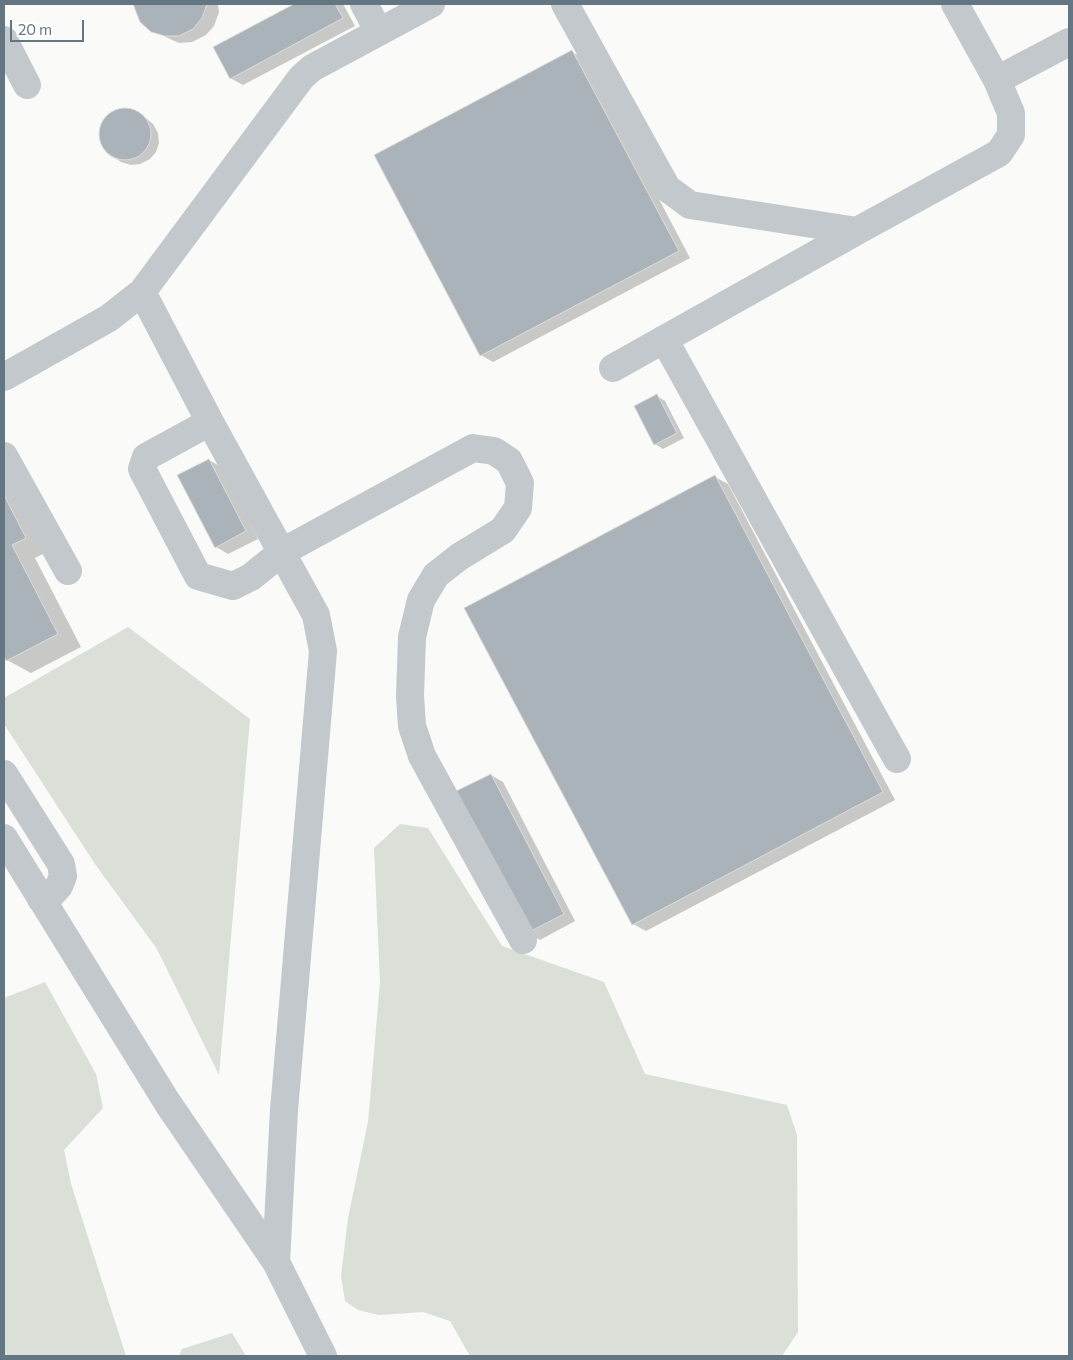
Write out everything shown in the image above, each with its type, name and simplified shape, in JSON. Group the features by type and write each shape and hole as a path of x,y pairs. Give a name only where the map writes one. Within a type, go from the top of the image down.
{"lane":[{"path":"364,4 379,32"},
{"path":"4,377 109,318 142,292 301,78 312,68 431,4"},
{"path":"565,4 667,188 690,205 857,230"},
{"path":"613,368 857,230 998,153 1011,135 1011,113 997,80 955,4"},
{"path":"4,40 27,85"},
{"path":"997,80 1069,42"},
{"path":"142,292 210,422 316,616 323,651 284,1110 276,1262"},
{"path":"664,339 897,759"},
{"path":"210,422 146,457 142,469 198,576 232,586 252,577 282,552 473,448 494,451 509,461 520,483 518,508 503,530 459,557 436,575 421,600 412,637 410,696 412,726 422,756 523,940"},
{"path":"4,456 68,570"},
{"path":"4,774 61,864 63,876 59,886 48,898 41,899"},
{"path":"4,838 167,1102 276,1262 323,1356"}],"shaded area":[{"path":"128,627 250,719 219,1075 157,949 95,864 4,724 4,698"},
{"path":"400,824 428,828 502,946 604,982 645,1074 787,1105 797,1135 798,1332 782,1356 470,1356 450,1321 423,1312 379,1315 358,1310 345,1301 341,1276 348,1218 368,1122 380,982 374,848"},
{"path":"45,982 96,1074 103,1108 64,1150 71,1184 126,1356 4,1356 4,998"},
{"path":"232,1333 246,1356 179,1356 182,1349"}],"building":[{"path":"133,4 207,4 202,18 193,29 179,36 165,36 151,32 140,22"},
{"path":"294,4 335,4 343,18 230,79 213,47"},
{"path":"572,50 679,251 480,356 374,155"},
{"path":"120,108 130,108 144,115 151,129 151,139 144,153 130,160 120,160 110,156 103,149 99,139 99,129 103,119 110,112"},
{"path":"657,394 677,433 654,445 634,406"},
{"path":"209,459 246,531 215,548 177,475"},
{"path":"715,475 883,792 632,925 464,608"},
{"path":"4,495 26,538 12,545 58,634 6,661 4,656"},
{"path":"491,774 564,914 527,933 454,792"}]}
